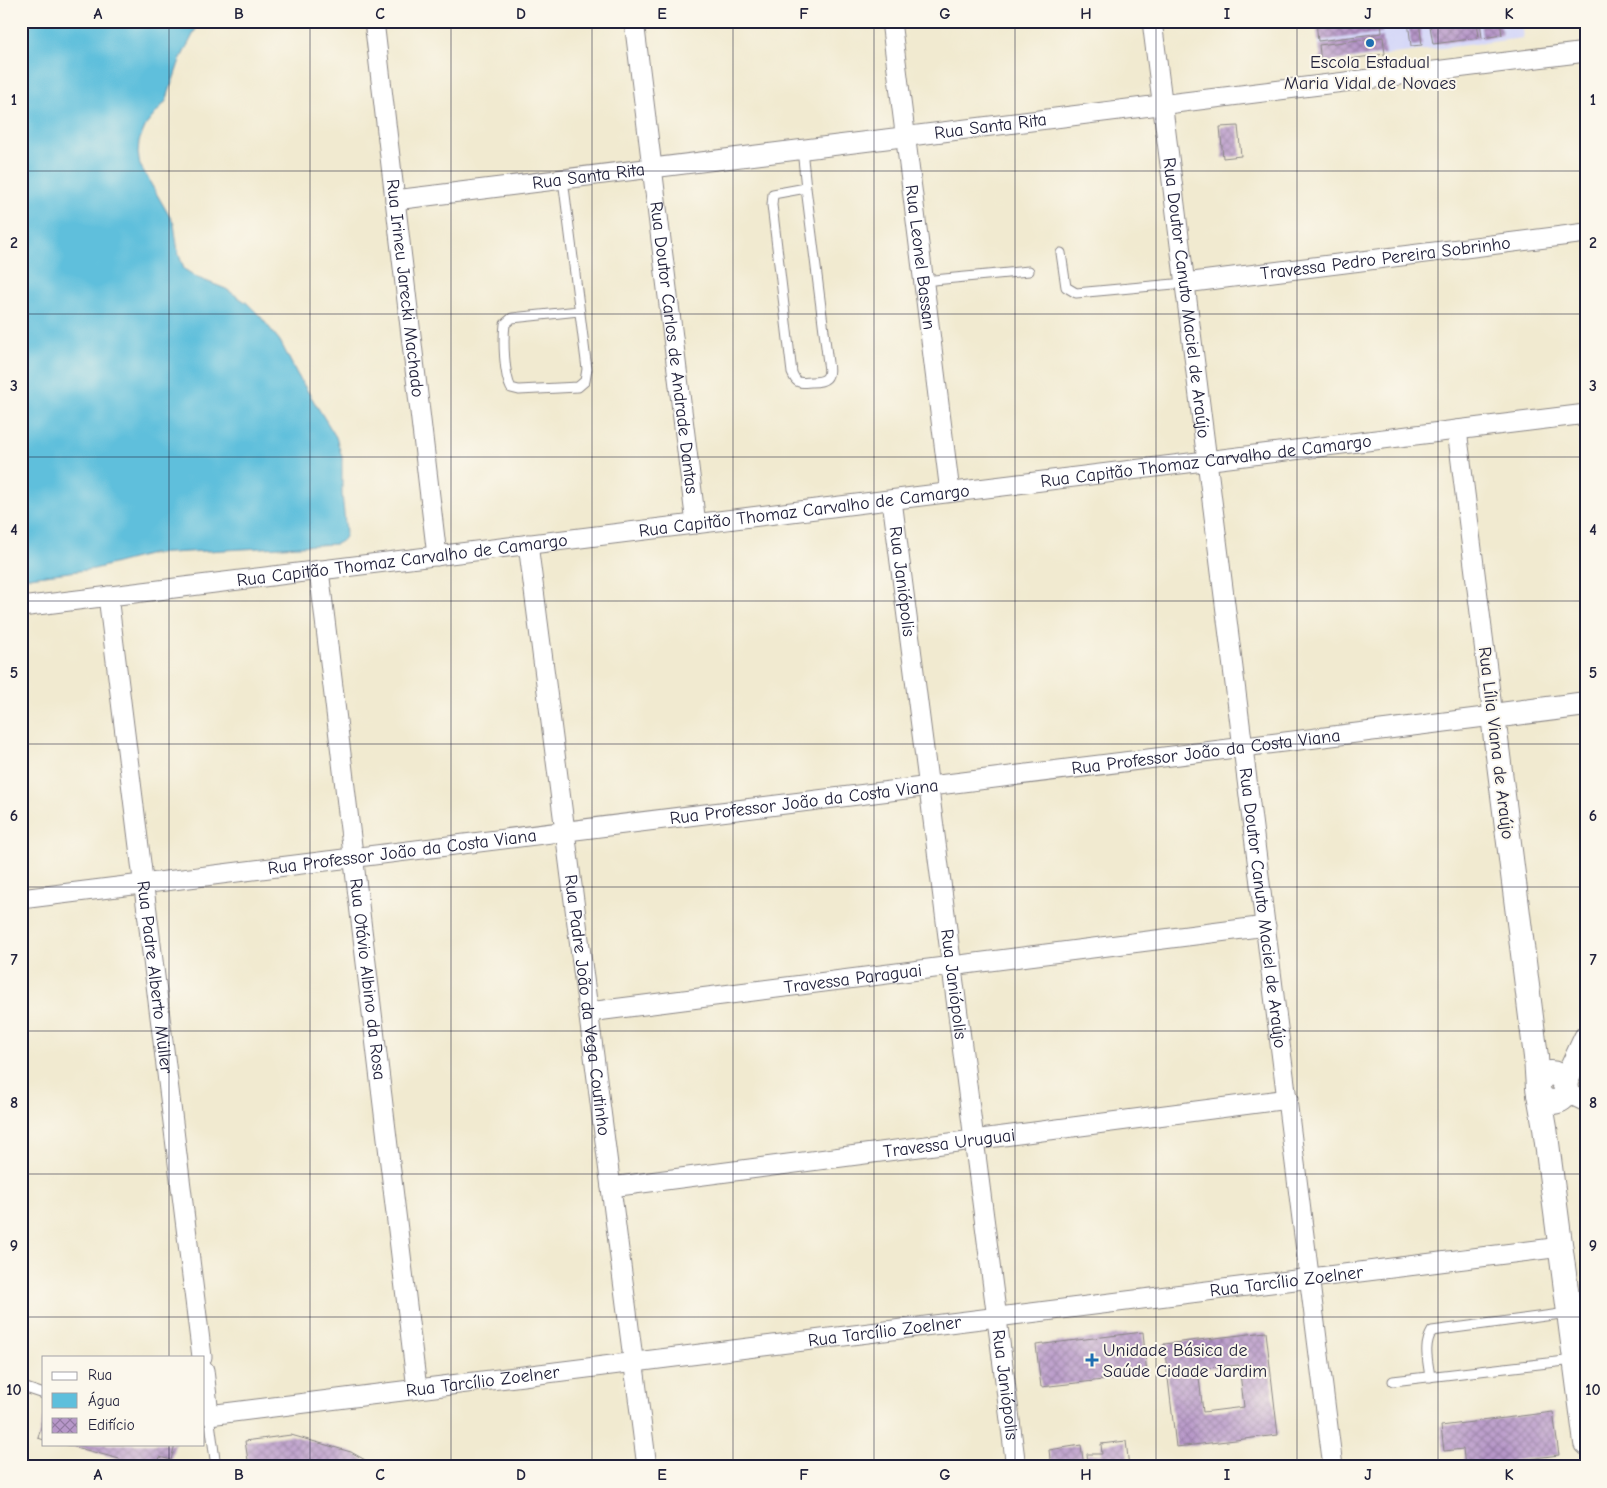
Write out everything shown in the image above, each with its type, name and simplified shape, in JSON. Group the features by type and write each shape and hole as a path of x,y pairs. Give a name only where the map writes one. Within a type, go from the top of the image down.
{"street":[{"name":"Rua Irineu Jarecki Machado","path":"374,21 437,556"},
{"name":"Rua Doutor Carlos de Andrade Dantas","path":"634,21 696,524"},
{"name":"Rua Leonel Bassan","path":"891,21 950,492"},
{"name":"Rua Doutor Canuto Maciel de Araújo","path":"1152,21 1333,1467"},
{"name":"Rua Santa Rita","path":"395,200 1586,52"},
{"name":"Travessa Pedro Pereira Sobrinho","path":"1185,283 1586,233"},
{"name":"Rua Capitão Thomaz Carvalho de Camargo","path":"21,607 1586,414"},
{"name":"Rua Lília Viana de Araújo","path":"1457,430 1493,716 1553,1086 1545,1128 1561,1247 1575,1327 1575,1360 1586,1443"},
{"name":"Rua Janiópolis","path":"892,500 1016,1467"},
{"name":"Rua Padre João da Vega Coutinho","path":"528,544 648,1467"},
{"name":"Rua Otávio Albino da Rosa","path":"319,570 417,1389"},
{"name":"Rua Padre Alberto Müller","path":"108,596 202,1356"},
{"name":"Rua Professor João da Costa Viana","path":"21,899 1586,704"},
{"name":"Travessa Paraguai","path":"589,1012 1266,926"},
{"path":"1553,1086 1586,1038"},
{"name":"Travessa Uruguai","path":"611,1187 1288,1099"},
{"name":"Rua Tarcílio Zoelner","path":"207,1419 417,1389 1561,1247"},
{"path":"205,1386 207,1419"}],"lane":[{"path":"802,150 830,372 820,382 799,382 794,379 792,373 772,205 773,194 806,188"},
{"path":"562,179 587,369 585,381 578,387 519,390 511,388 507,381 505,324 512,318 579,311"},
{"path":"1061,254 1066,287 1076,293 1185,283"},
{"path":"924,281 1029,271"},
{"path":"1430,1377 1426,1346 1432,1331 1575,1327"},
{"path":"1393,1381 1575,1360"},
{"path":"26,1388 42,1393"},
{"path":"207,1419 216,1467"}],"shaded area":[{"name":"Escola Estadual Maria Vidal de Novaes","path":"1316,21 1521,21 1523,38 1321,63"}],"water":[{"path":"34,21 200,21 180,60 166,101 146,125 139,141 140,165 174,224 178,252 184,269 198,278 226,289 247,303 260,316 280,341 297,374 336,437 342,457 342,494 346,533 344,539 340,542 336,544 151,554 94,569 21,578 21,41"}],"building":[{"path":"1316,21 1381,21 1382,33 1318,41"},
{"path":"1408,21 1419,21 1422,45 1411,46"},
{"path":"1477,21 1479,38 1433,44 1430,26"},
{"path":"1480,21 1500,21 1502,35 1482,38"},
{"path":"1383,37 1385,54 1321,63 1319,45"},
{"path":"1238,126 1241,156 1223,158 1220,127"},
{"name":"Unidade Básica de Saúde Cidade Jardim","path":"1143,1332 1147,1375 1041,1387 1036,1345"},
{"path":"1266,1332 1278,1435 1176,1447 1164,1344","holes":["1239,1365 1244,1407 1203,1412 1198,1369"]},
{"path":"1553,1412 1559,1455 1465,1467 1463,1449 1444,1451 1441,1426"},
{"path":"42,1423 42,1439 38,1438"},
{"path":"291,1435 351,1452 374,1465 374,1467 249,1467 245,1441"},
{"path":"1126,1441 1129,1467 1088,1467 1087,1454 1102,1454 1101,1444"},
{"path":"1081,1445 1084,1467 1051,1467 1049,1450"},
{"path":"71,1446 174,1446 171,1460 160,1457 157,1467 149,1467"}],"place":[{"name":"Escola Estadual Maria Vidal de Novaes","path":"1370,43"},
{"name":"Unidade Básica de Saúde Cidade Jardim","path":"1092,1360"}]}
